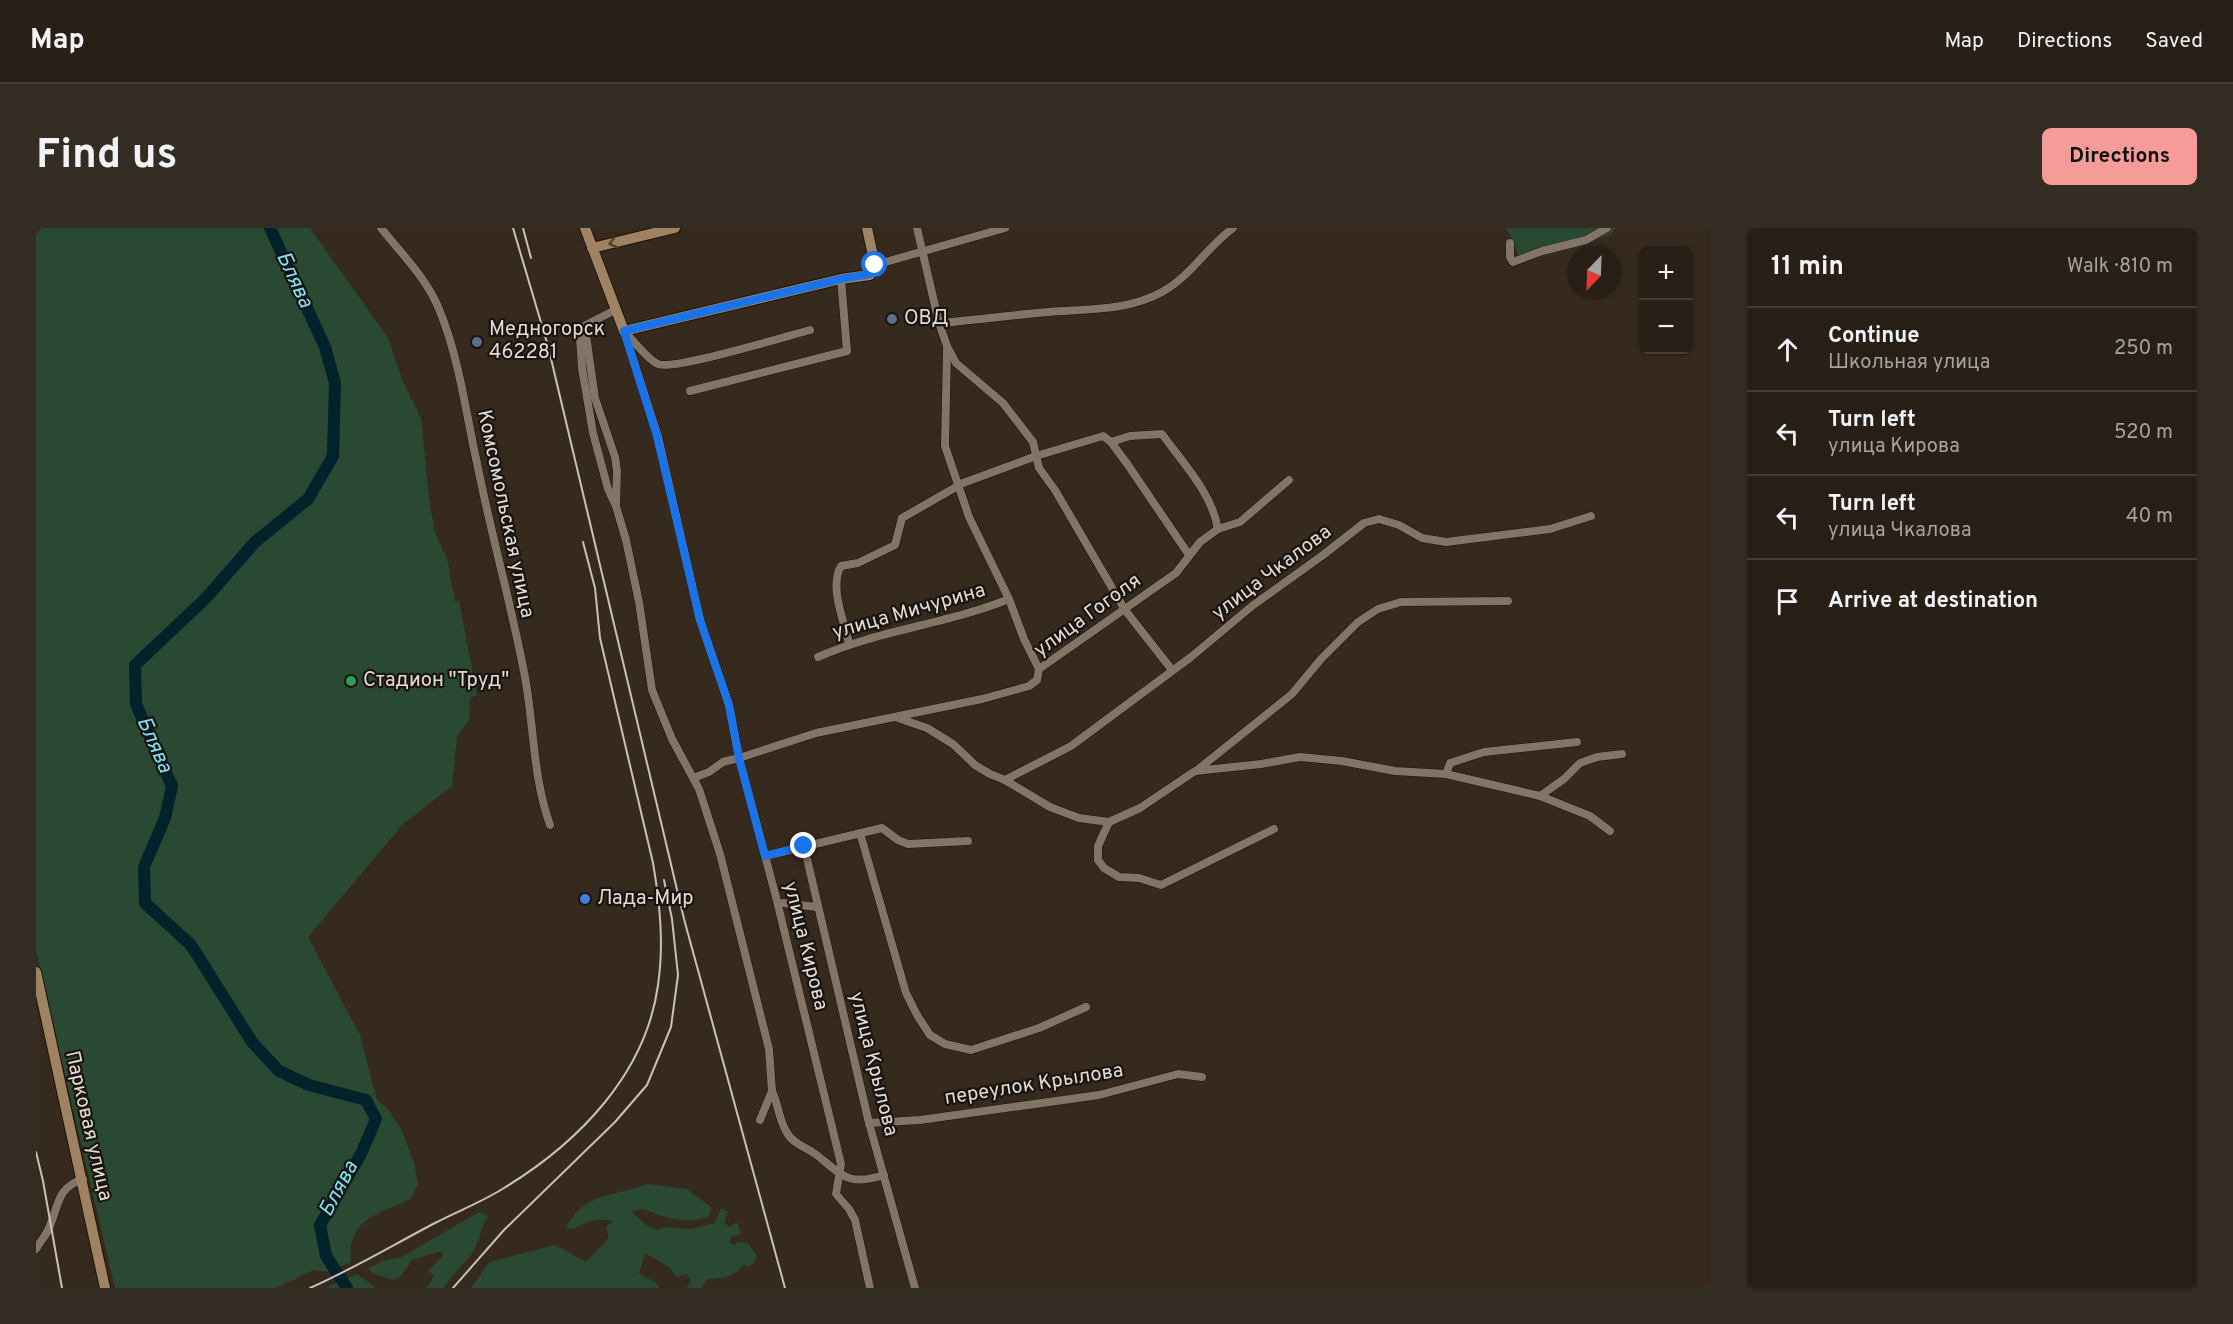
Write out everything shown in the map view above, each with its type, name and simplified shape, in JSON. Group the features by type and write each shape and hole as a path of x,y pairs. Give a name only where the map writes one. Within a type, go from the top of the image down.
{"street":[{"name":"Комсомольская улица","path":"381,228 426,284 439,307 453,349 525,678 543,807 550,825"},
{"path":"585,228 624,331 651,360 664,366 700,359 810,330"},
{"path":"592,248 675,228"},
{"path":"624,331 870,274 875,265 867,228"},
{"path":"917,228 946,346 956,363 1003,404 1033,442 1039,468 1055,490 1125,610 1172,670"},
{"path":"875,265 922,253 978,232 1005,228"},
{"path":"939,323 1041,312 1086,310 1145,299 1162,292 1193,269 1218,239 1233,228"},
{"path":"1510,243 1509,259 1514,262 1542,251 1586,240 1607,228"},
{"path":"690,391 847,351 841,279"},
{"path":"615,310 584,326 580,339 582,368 593,433 608,489 616,506 626,540 639,602 652,690 672,739 699,789 720,854 769,1049 772,1091 786,1132 796,1143 818,1156 840,1175 864,1181 884,1175"},
{"path":"584,326 595,398 615,457 616,506"},
{"name":"улица Кирова","path":"624,331 657,436 700,620 729,705 739,758 841,1164 836,1194 855,1220 870,1288"},
{"name":"улица Мичурина","path":"946,346 945,446 969,518 1009,599 1024,639 1039,669"},
{"path":"1111,442 1130,436 1162,434 1196,481 1215,513 1218,529"},
{"path":"849,643 836,588 841,566 858,563 895,544 902,518 957,484 1036,456 1103,436 1111,442 1189,555"},
{"name":"улица Гоголя","path":"693,778 709,772 723,762 816,733 982,699 1029,686 1037,680 1039,669 1176,573 1200,542 1218,529 1240,522 1289,480"},
{"name":"улица Чкалова","path":"1005,780 1071,746 1364,523 1379,519 1399,525 1422,538 1446,542 1550,529 1591,516"},
{"name":"улица Мичурина","path":"818,657 849,643 962,615 1009,599"},
{"path":"895,717 915,723 940,735 975,765 1050,807 1079,818 1109,822 1140,808 1195,771 1293,694 1322,659 1358,622 1378,609 1401,602 1508,601"},
{"path":"1446,774 1450,763 1484,752 1576,742"},
{"path":"1540,796 1581,763 1597,757 1622,754"},
{"path":"1195,771 1300,757 1342,761 1395,771 1446,774 1540,796 1590,816 1610,831"},
{"path":"1109,822 1098,846 1098,860 1104,868 1119,877 1139,878 1161,885 1274,829"},
{"path":"765,856 882,828 898,840 908,844 968,841"},
{"path":"860,833 906,993 916,1015 930,1035 945,1044 971,1050 1039,1028 1086,1007"},
{"name":"улица Крылова","path":"804,846 869,1123 915,1288"},
{"path":"783,903 818,907"},
{"name":"Парковая улица","path":"36,972 105,1288"},
{"name":"переулок Крылова","path":"869,1123 920,1120 1099,1095 1178,1074 1202,1077"},
{"path":"760,1120 772,1091"},
{"path":"36,1249 45,1237 63,1192 73,1183 83,1179"}],"green space":[{"path":"36,228 310,228 388,338 403,382 421,418 430,506 436,536 447,558 455,601 459,601 477,695 470,698 469,720 457,737 452,786 398,828 308,937 360,1035 377,1100 389,1110 402,1131 414,1163 418,1184 411,1199 377,1214 359,1227 353,1236 351,1262 326,1272 314,1270 276,1288 115,1288 36,951"},
{"path":"1505,228 1616,228 1610,235 1575,246 1567,246 1567,249 1521,263 1510,234"},
{"path":"646,1184 687,1189 712,1208 709,1216 692,1220 668,1218 643,1209 632,1212 646,1225 658,1230 663,1227 690,1229 715,1223 721,1208 728,1212 724,1222 729,1227 737,1222 741,1234 731,1237 729,1242 735,1245 736,1242 748,1243 757,1257 754,1263 748,1267 744,1264 728,1276 708,1279 701,1288 687,1288 691,1279 686,1274 677,1277 669,1267 645,1253 639,1274 655,1282 660,1288 471,1288 489,1262 555,1245 586,1262 609,1238 606,1227 614,1221 593,1220 574,1229 566,1228 573,1216 581,1207 600,1197"},
{"path":"479,1212 488,1216 478,1242 473,1252 444,1288 425,1288 434,1275 428,1271 443,1256 441,1251 412,1260 401,1276 394,1280 374,1274 368,1268 383,1261 402,1257"},
{"path":"357,1274 376,1288 327,1288 327,1287"}],"waterway":[{"name":"Блява","path":"270,228 325,347 335,383 333,456 308,499 255,542 206,598 135,665 136,704 172,786 165,818 144,867 145,903 191,945 252,1042 279,1071 309,1085 366,1100 376,1119 361,1154 320,1225 326,1256 347,1288"}],"railway":[{"path":"513,228 548,346 684,919 785,1288"},
{"path":"523,228 531,258"},
{"path":"310,1288 496,1193 558,1150 604,1103 624,1076 639,1048 651,1017 658,985 661,954 659,909 653,863 600,638 595,588 583,542"},
{"path":"453,1288 504,1230 615,1122 647,1085 671,1027 678,975 672,919 664,880"},
{"path":"36,1152 62,1288"}],"place":[{"name":"ОВД","path":"892,319"},
{"name":"Медногорск 462281","path":"477,342"},
{"name":"Стадион \"Труд\"","path":"351,681"},
{"name":"Лада-Мир","path":"585,899"}],"route":[{"path":"804,846 765,856 739,758 729,705 700,620 657,436 624,331 870,274 875,265"}]}
